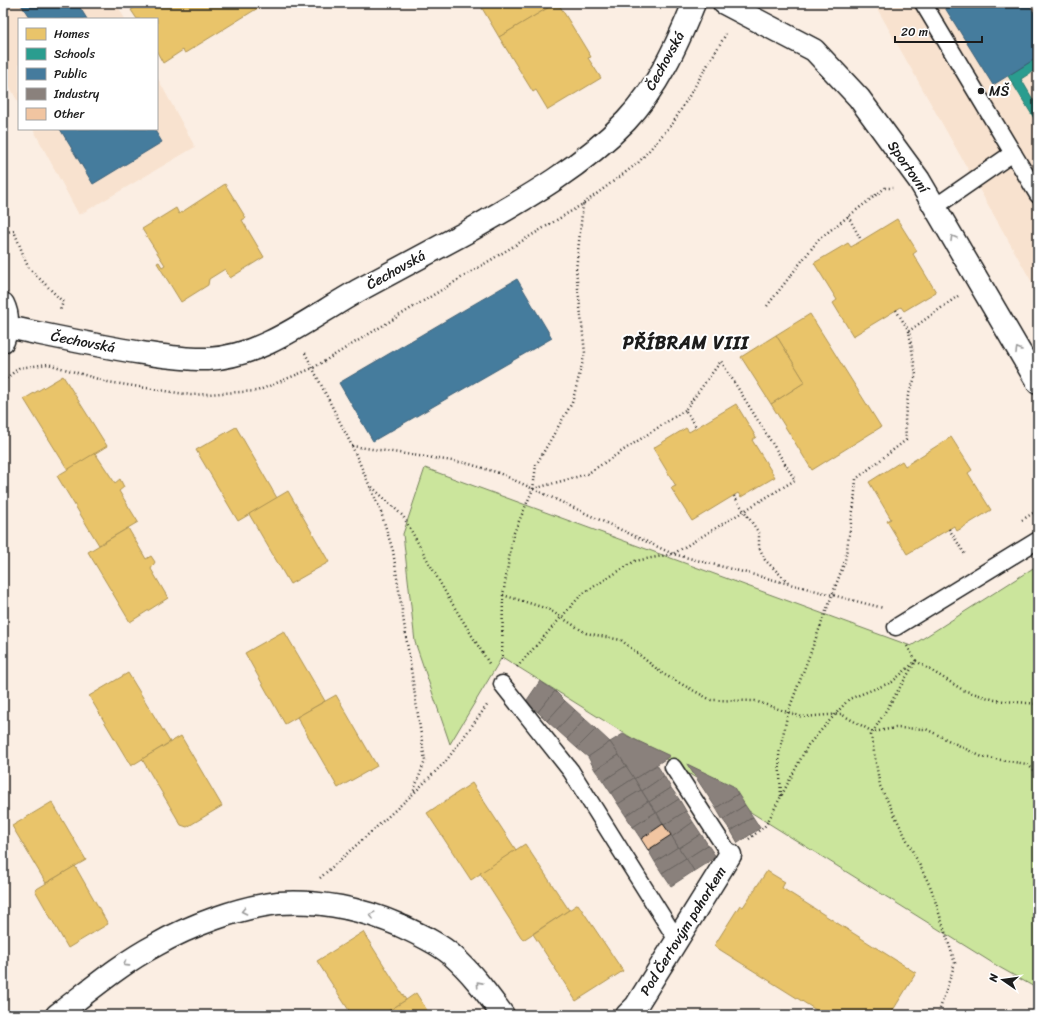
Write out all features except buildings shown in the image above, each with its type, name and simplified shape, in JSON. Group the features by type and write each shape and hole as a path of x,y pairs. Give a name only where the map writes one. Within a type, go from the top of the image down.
{"street":[{"name":"Čechovská","path":"5,334 165,356 208,358 247,352 293,329 350,295 516,204 563,174 595,150 627,120 654,86 679,41 694,3"},
{"name":"Sportovní","path":"724,3 814,50 859,98 919,180 1038,383"},
{"path":"3,304 7,318 5,334"},
{"name":"Pod Čertovým pahorkem","path":"638,1012 677,940 730,855"},
{"path":"57,1015 118,969 155,945 196,925 229,914 278,903 333,906 376,915 416,933 453,956 486,992 502,1015"}],"lane":[{"path":"923,3 1038,195"},
{"path":"935,207 1013,153"},
{"path":"896,628 1038,540"},
{"path":"502,684 571,771 677,940"},
{"path":"673,767 730,855"}],"path":[{"path":"767,306 819,239 885,188 900,189"},
{"path":"502,684 503,595 513,535 534,489 536,465 572,403 585,353 576,270 583,204"},
{"path":"848,216 861,240"},
{"path":"5,232 14,231 28,267 63,302 60,314"},
{"path":"908,331 960,294"},
{"path":"781,796 779,754 788,712 845,561 854,504 856,478 906,440 905,418 908,396 916,375 908,331 896,310"},
{"path":"293,329 352,446 380,509 393,551 425,761 413,794"},
{"path":"534,489 587,474 685,410 721,361 795,480 673,554"},
{"path":"685,410 697,428"},
{"path":"352,446 466,463 498,473 673,554 884,608"},
{"path":"370,486 403,516 446,595 502,684"},
{"path":"734,496 759,533 759,546 765,560 790,584"},
{"path":"949,529 966,556"},
{"path":"503,595 548,610 586,633 621,640 663,674 711,700 755,701 802,717 841,714 873,732 895,728 926,729 982,757 1027,764 1038,774"},
{"path":"896,628 916,661 963,690 995,700 1038,704"},
{"path":"730,855 766,825 808,745 849,699 892,682 916,661"},
{"path":"916,661 871,735 880,786 930,888 955,963 938,1015"}],"shaded area":[{"path":"3,3 116,3 124,18 18,18 18,102 3,74"},
{"name":"MŠ","path":"874,3 1038,3 1038,293 974,180"},
{"path":"158,79 195,147 79,215 34,130 158,130"}],"green space":[{"path":"425,468 911,646 1038,565 1038,989 999,967 502,657 450,744 415,642 403,534"}],"place":[{"name":"MŠ","path":"981,91"}],"district":[{"name":"PŘÍBRAM VIII","path":"686,343"}]}
